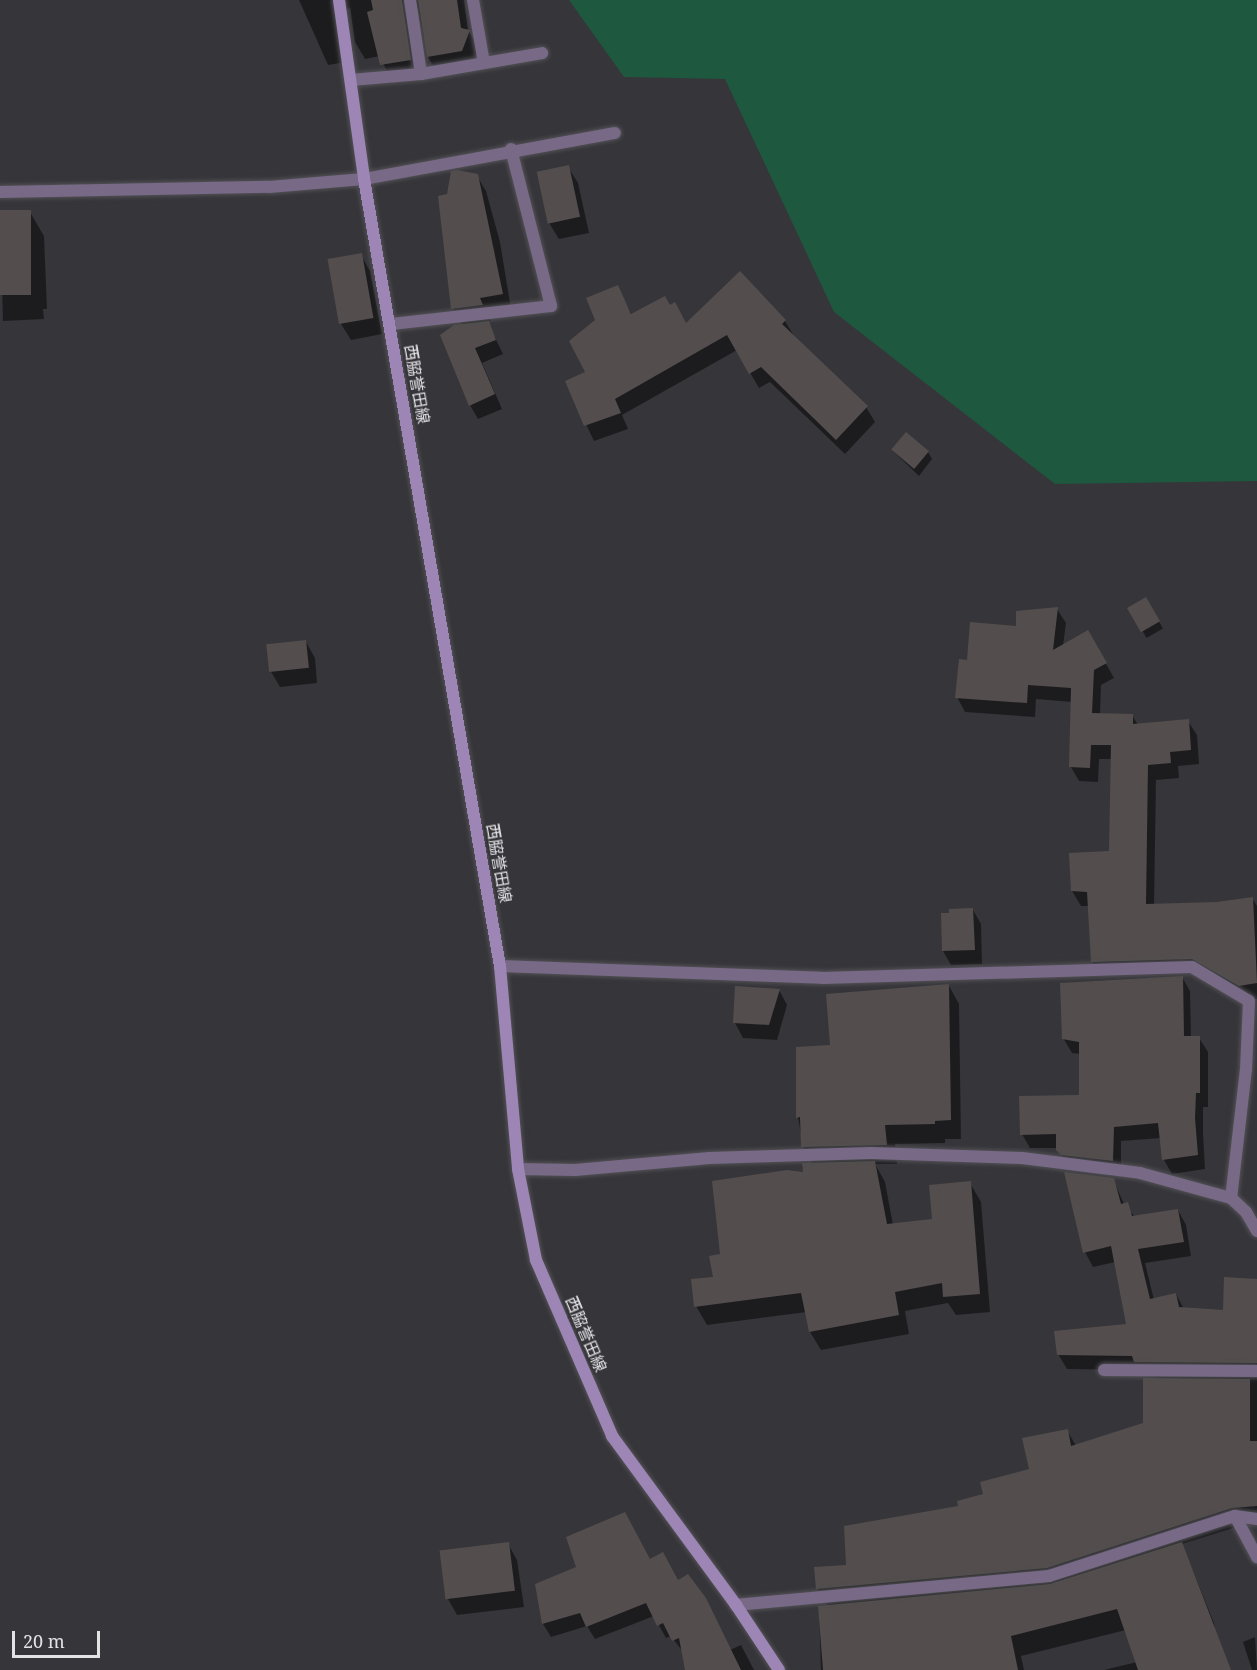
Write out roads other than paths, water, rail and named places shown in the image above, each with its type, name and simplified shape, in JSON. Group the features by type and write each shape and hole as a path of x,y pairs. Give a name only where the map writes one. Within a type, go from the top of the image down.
{"main road":[{"name":"西脇誉田線","path":"339,0 364,178 500,966 518,1169 536,1260 612,1436 736,1605 779,1670"}],"street":[{"path":"410,0 421,74"},
{"path":"473,0 483,63"},
{"path":"351,81 421,74 542,53"},
{"path":"0,192 269,187 364,178 511,149 615,133"},
{"path":"391,324 551,306 511,149"},
{"path":"500,966 822,978 1192,968 1249,1001 1246,1069 1231,1198"},
{"path":"518,1169 575,1170 709,1158 871,1153 1022,1158 1140,1173 1231,1198 1257,1231"},
{"path":"1104,1370 1257,1371"},
{"path":"1235,1516 1257,1557"},
{"path":"736,1605 1049,1576 1235,1516 1257,1519"}]}
